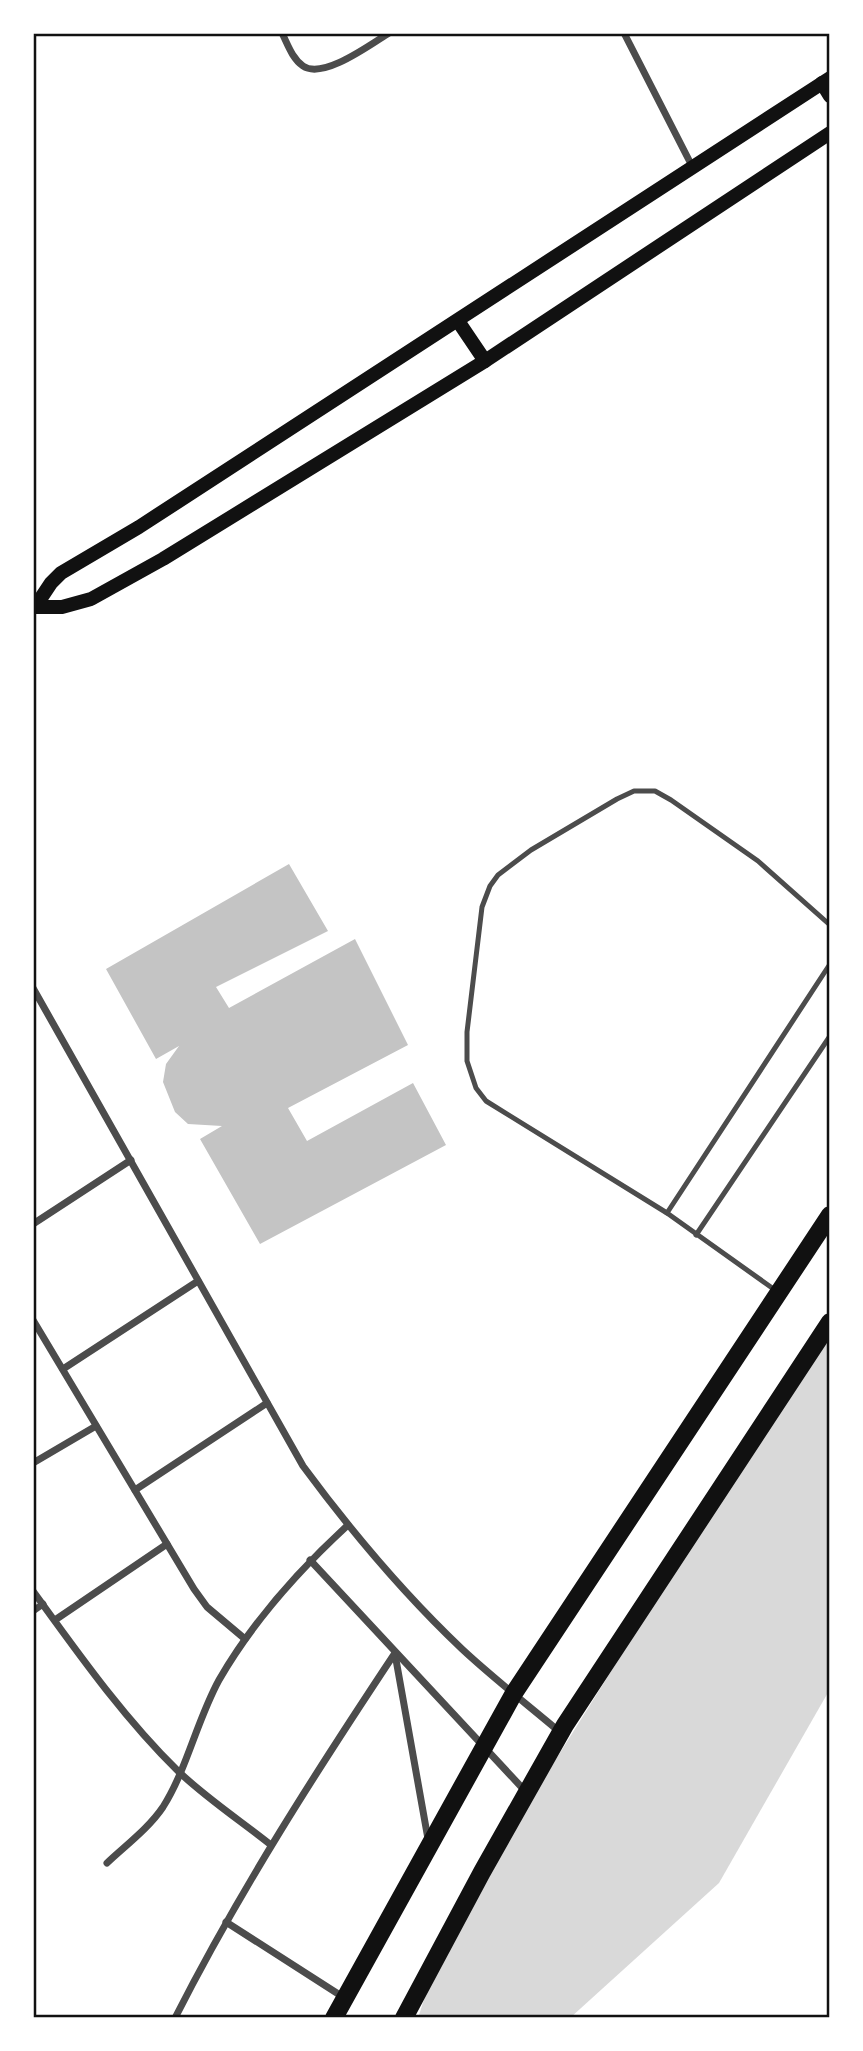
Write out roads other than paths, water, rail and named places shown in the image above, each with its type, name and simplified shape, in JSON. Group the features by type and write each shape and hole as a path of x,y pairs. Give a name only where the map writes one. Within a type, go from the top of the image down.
{"main road":[{"path":"34,607 61,573 139,527 693,168 827,86"},
{"path":"34,607 62,607 91,599 163,559 485,361 830,133"},
{"path":"458,321 485,361"},
{"path":"334,2018 514,1693 830,1215"},
{"path":"404,2018 561,1733 830,1322"}],"street":[{"path":"282,33 294,57 306,68 321,69 333,66 389,33"},
{"path":"624,33 693,168"},
{"path":"33,988 303,1466 348,1525 415,1602 463,1650 561,1733"},
{"path":"33,1224 131,1160"},
{"path":"63,1369 198,1281"},
{"path":"33,1321 207,1607 245,1639"},
{"path":"135,1490 267,1403"},
{"path":"33,1463 96,1426"},
{"path":"107,1863 162,1808 219,1681 245,1639 276,1598 310,1560 348,1525"},
{"path":"55,1620 167,1544"},
{"path":"310,1560 527,1793"},
{"path":"33,1591 79,1655 179,1772 271,1844"},
{"path":"33,1611 43,1604"},
{"path":"395,1653 429,1843"},
{"path":"175,2018 271,1844 395,1653"},
{"path":"226,1922 345,1998"}],"lane":[{"path":"777,1292 667,1213 486,1101 476,1088 467,1061 467,1032 482,906 498,875 531,850 617,799 634,791 654,791 758,861 830,925"},
{"path":"667,1213 830,964"},
{"path":"696,1235 830,1036"}]}
